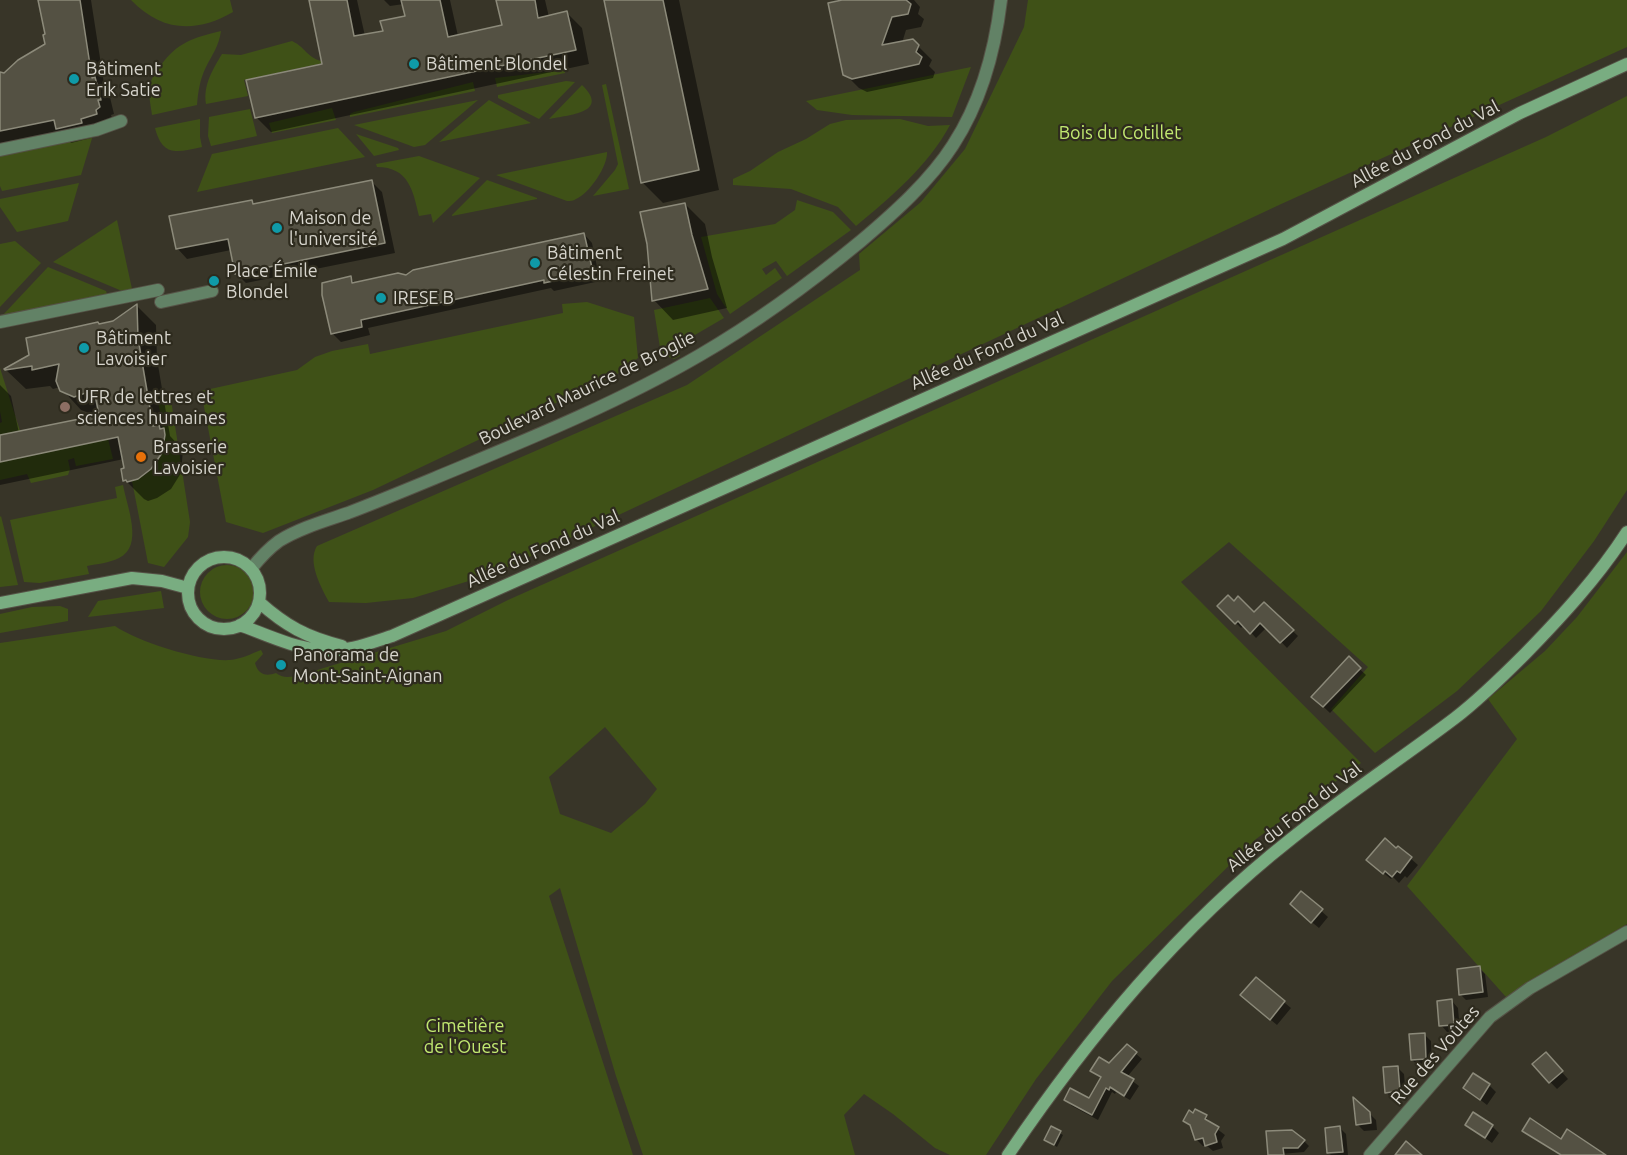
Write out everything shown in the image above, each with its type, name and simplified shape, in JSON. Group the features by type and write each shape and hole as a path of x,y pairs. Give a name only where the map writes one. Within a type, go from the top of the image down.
{"street":[{"name":"Boulevard Maurice de Broglie","path":"251,569 269,549 293,534 487,457 656,379 735,333 833,264 894,211 937,166 954,143 969,114 988,66 1001,0"},
{"name":"Allée du Fond du Val","path":"240,625 300,646 324,650 352,648 392,636 1284,240 1520,113 1627,64"},
{"path":"0,150 96,130 121,121"},
{"path":"0,322 160,296 213,291"},
{"name":"Allée du Fond du Val","path":"1008,1155 1088,1043 1144,976 1190,928 1290,839 1457,717 1507,672 1584,590 1627,532"},
{"path":"233,558 251,569 260,587 259,602 252,615 233,628 218,628 198,618 190,606 188,588 196,570 211,559 233,558"},
{"path":"0,603 132,578 162,581 188,588"},
{"name":"Allée du Fond du Val","path":"259,602 281,621 301,633 352,648"},
{"name":"Rue des Voûtes","path":"1370,1155 1490,1017 1530,988 1627,932"}],"green space":[{"path":"131,0 230,0 233,12 205,24 179,26 154,18"},
{"name":"Bois du Cotillet","path":"1028,0 1627,0 1627,47 1279,205 495,573 413,598 366,603 329,602 314,567 314,552 317,546 687,385 860,270 859,254 921,202 965,149 1024,27"},
{"path":"221,31 217,46 202,76 197,105 152,115 149,89 153,77 167,57 187,42"},
{"path":"292,41 312,57 328,62 244,80 248,96 206,104 207,84 222,54 241,55"},
{"path":"971,67 952,117 852,115 817,110 806,101"},
{"path":"565,70 565,73 497,87 495,78"},
{"path":"566,81 575,82 539,119 498,98 498,95"},
{"path":"473,82 475,91 350,117 350,114 354,112"},
{"path":"606,84 629,189 593,196 618,164 602,85"},
{"path":"582,85 590,94 592,102 589,107 575,114 549,119"},
{"name":"Cimetière de l'Ouest","path":"1627,96 1627,490 1594,541 1541,611 1457,691 1375,753 1331,709 1368,667 1229,542 1181,582 1361,763 1256,839 1112,981 1036,1079 986,1155 950,1155 935,1148 864,1094 844,1115 855,1155 643,1155 616,1076 560,888 549,896 633,1155 0,1155 0,643 115,626 154,644 203,658 230,660 261,650 263,654 255,663 260,672 289,677 446,631 508,600 1546,137","holes":["605,727 657,789 645,804 611,833 560,814 549,777"]},
{"path":"478,100 425,145 414,147 354,125"},
{"path":"489,100 531,123 439,142"},
{"path":"332,108 336,120 272,133 269,123"},
{"path":"250,109 257,136 211,146 208,136 209,117"},
{"path":"200,119 202,147 172,151 167,149 158,138 155,128"},
{"path":"900,119 928,126 950,125 920,167 856,226 838,207 791,189 733,185 733,179 830,124 846,120"},
{"path":"338,128 365,157 197,192 212,154"},
{"path":"356,134 398,148 399,150 374,156"},
{"path":"93,135 81,175 2,191 0,154"},
{"path":"607,152 597,179 586,192 572,201 496,175"},
{"path":"419,156 480,178 433,223 431,214 419,216 412,190 403,176 388,168 377,167 376,164"},
{"path":"487,180 537,198 537,199 452,216"},
{"path":"79,183 68,221 17,232 0,207 0,199"},
{"path":"797,200 833,212 851,230 787,276 776,261 762,269 766,275 775,268 782,278 730,314 717,294 701,237 775,224 795,210"},
{"path":"117,220 132,289 122,291 53,262"},
{"path":"15,241 41,263 0,307 0,244"},
{"path":"48,267 106,291 107,294 1,317"},
{"path":"710,298 724,318 676,346 680,356 674,359 661,354 654,310"},
{"path":"587,302 634,317 638,358 619,373 373,490 263,533 226,522 201,391 297,370 315,357 332,351 368,344 370,354 563,313 562,304"},
{"path":"0,368 20,431 0,435 0,423 2,422"},
{"path":"171,400 190,522 188,537 164,567 148,563 132,481 145,475 160,458 163,448 163,426 158,402"},
{"path":"108,439 113,459 76,466 74,458 68,460 70,469 68,475 31,483 27,474 0,480 0,462"},
{"path":"123,485 132,525 131,545 127,552 111,561 87,566 89,574 40,583 24,582 10,520 117,498 115,487"},
{"path":"1,516 18,585 0,587"},
{"path":"1627,552 1627,924 1506,997 1407,886 1517,739 1488,699 1545,651 1577,617"},
{"path":"227,565 237,567 246,573 252,582 254,592 252,602 246,611 237,617 227,619 217,617 208,611 202,602 200,592 202,582 208,573 217,567"},
{"path":"161,591 164,608 88,617 98,601"},
{"path":"60,606 68,609 68,621 0,633 0,614 32,607"}],"building":[{"name":"Bâtiment Erik Satie","path":"38,0 80,0 92,78 95,77 101,100 98,100 100,107 96,110 97,114 81,119 82,123 56,129 54,120 0,131 0,72 4,73 18,60 45,44"},
{"name":"Bâtiment Blondel","path":"309,0 347,0 354,36 383,31 380,21 405,16 401,0 440,0 448,37 502,25 496,0 535,0 538,18 567,11 576,50 255,118 246,80 322,64"},
{"path":"604,0 663,0 699,170 641,183"},
{"path":"842,0 906,0 911,4 908,14 892,17 882,45 913,39 919,45 916,52 922,57 919,64 852,79 843,75 828,3"},
{"name":"Maison de l'université","path":"372,180 385,243 235,274 228,239 176,249 169,216 252,200 253,204"},
{"path":"685,203 708,289 652,301 647,244 640,212"},
{"path":"584,233 593,272 544,283 544,280 361,320 362,327 331,334 322,295 322,283 351,276 352,283 398,273 406,275 413,270"},
{"path":"137,304 138,338 153,426 159,425 160,429 164,428 165,435 162,453 151,469 138,479 123,481 121,469 124,468 118,437 0,462 0,435 99,415 94,390 74,397 60,391 56,381 59,364 32,370 32,366 4,369 29,355 26,338 98,322 99,324 113,321"},
{"path":"1228,595 1234,601 1238,596 1254,612 1264,602 1294,630 1280,643 1260,623 1250,634 1238,621 1235,624 1217,606"},
{"path":"1349,656 1361,668 1323,707 1311,697"},
{"path":"1385,838 1396,848 1398,846 1412,857 1400,873 1397,871 1392,877 1385,871 1383,874 1366,860"},
{"path":"1301,891 1323,909 1311,923 1290,904"},
{"path":"1480,966 1483,992 1459,995 1457,969"},
{"path":"1256,977 1285,1001 1270,1020 1240,995"},
{"path":"1452,999 1454,1025 1439,1026 1437,1001"},
{"path":"1425,1033 1426,1059 1411,1060 1409,1034"},
{"path":"1127,1044 1137,1052 1121,1072 1134,1079 1124,1096 1110,1087 1109,1090 1106,1088 1092,1115 1064,1100 1070,1088 1089,1098 1101,1077 1090,1071 1099,1057 1109,1063"},
{"path":"1546,1052 1563,1071 1549,1083 1532,1064"},
{"path":"1398,1066 1400,1091 1385,1093 1383,1067"},
{"path":"1473,1073 1490,1084 1480,1100 1463,1088"},
{"path":"1353,1097 1370,1112 1371,1123 1356,1125"},
{"path":"1195,1109 1207,1115 1205,1119 1219,1127 1215,1134 1217,1142 1205,1146 1203,1138 1195,1140 1190,1125 1183,1121 1189,1110 1193,1113"},
{"path":"1473,1112 1493,1125 1485,1138 1465,1125"},
{"path":"1530,1118 1561,1139 1567,1129 1606,1155 1561,1155 1522,1131"},
{"path":"1051,1126 1061,1131 1054,1145 1044,1140"},
{"path":"1340,1126 1343,1152 1327,1153 1325,1128"},
{"path":"1292,1130 1305,1140 1298,1148 1283,1148 1284,1155 1268,1155 1266,1131"},
{"path":"1406,1141 1422,1155 1395,1155"}],"place":[{"name":"Bâtiment Blondel","path":"414,64"},
{"name":"Bâtiment Erik Satie","path":"74,79"},
{"name":"Maison de l'université","path":"277,228"},
{"name":"Bâtiment Célestin Freinet","path":"535,263"},
{"name":"Place Émile Blondel","path":"214,281"},
{"name":"IRESE B","path":"381,298"},
{"name":"Bâtiment Lavoisier","path":"84,348"},
{"name":"UFR de lettres et sciences humaines","path":"65,407"},
{"name":"Brasserie Lavoisier","path":"141,457"},
{"name":"Panorama de Mont-Saint-Aignan","path":"281,665"}]}
